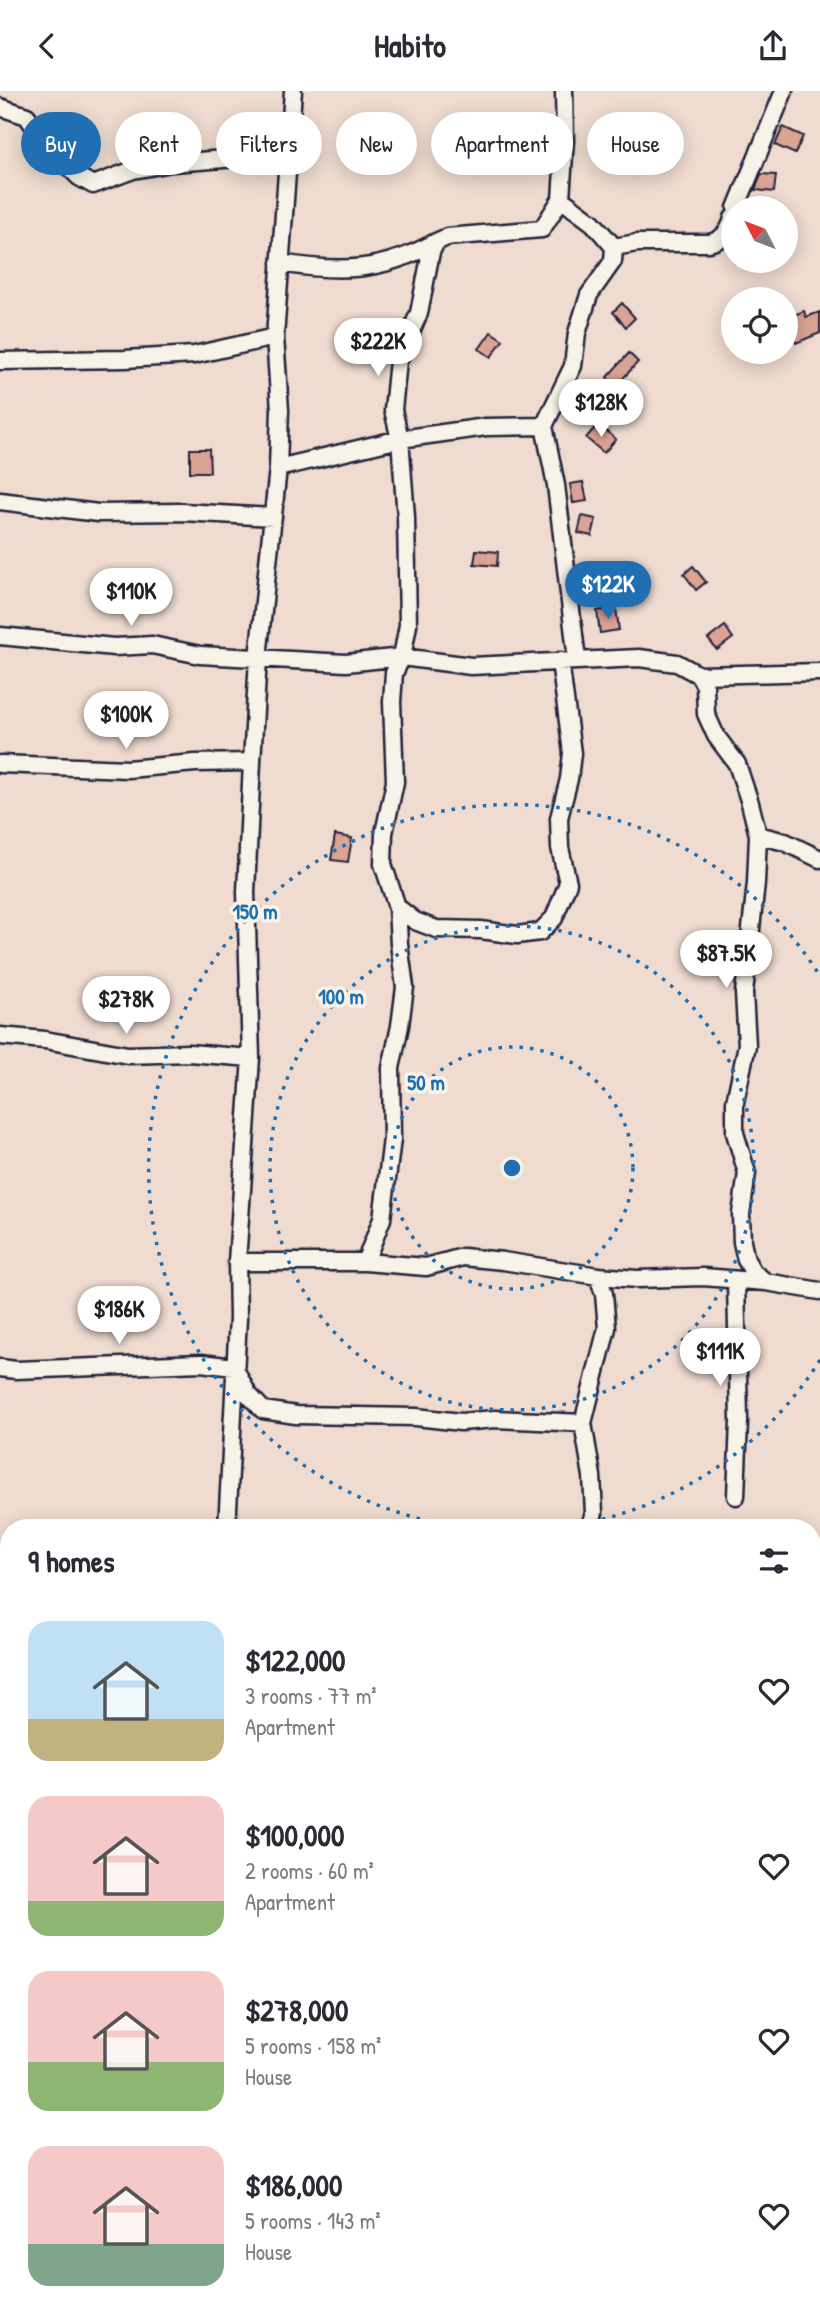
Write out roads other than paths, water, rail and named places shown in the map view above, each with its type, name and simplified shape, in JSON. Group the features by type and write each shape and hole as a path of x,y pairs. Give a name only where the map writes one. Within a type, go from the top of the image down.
{"street":[{"path":"291,112 293,91"},
{"path":"280,263 308,268 362,269 411,256 447,237 542,229 561,199 565,140 564,91"},
{"path":"741,196 784,91"},
{"path":"0,107 27,116 47,145 79,177 93,185 133,170 172,163 216,160"},
{"path":"227,1519 238,1318 237,1262 251,1058 246,892 258,658 278,468 280,410 275,337 286,175"},
{"path":"561,199 593,223 614,247 613,261 589,295 577,333 573,366 544,426 556,485 577,660"},
{"path":"614,247 637,243 709,243 721,238"},
{"path":"365,1262 382,1219 392,1139 391,1068 405,987 397,907 383,864 384,833 395,782 392,702 394,673 402,657 408,625 406,517 400,439 393,410 398,361 419,313 431,252 436,242"},
{"path":"0,361 194,355 275,337"},
{"path":"278,468 400,439 486,427 544,426"},
{"path":"0,501 98,513 182,512 273,517"},
{"path":"0,636 114,647 152,645 200,655 346,663 402,657 471,666 639,658 677,663 699,674 820,672"},
{"path":"397,907 415,921 436,929 481,930 517,935 540,932 554,918 568,883 560,849 559,818 569,779 572,753 560,661"},
{"path":"699,674 705,686 706,714 716,736 737,764 758,835 755,896 744,993 747,1045 735,1101 735,1133 747,1173 741,1214 742,1242 753,1272 766,1282"},
{"path":"0,764 128,769 195,763 252,762"},
{"path":"758,835 785,842 820,859"},
{"path":"0,1036 45,1040 128,1055 189,1053 251,1058"},
{"path":"237,1262 365,1262 426,1267 463,1257 598,1276 766,1282 820,1291"},
{"path":"592,1519 592,1476 583,1423 607,1328 604,1294 598,1276"},
{"path":"736,1280 739,1421 736,1496"},
{"path":"0,1368 16,1370 201,1363 234,1367"},
{"path":"234,1367 248,1394 263,1410 296,1415 416,1417 461,1422 495,1419 583,1423"}]}
